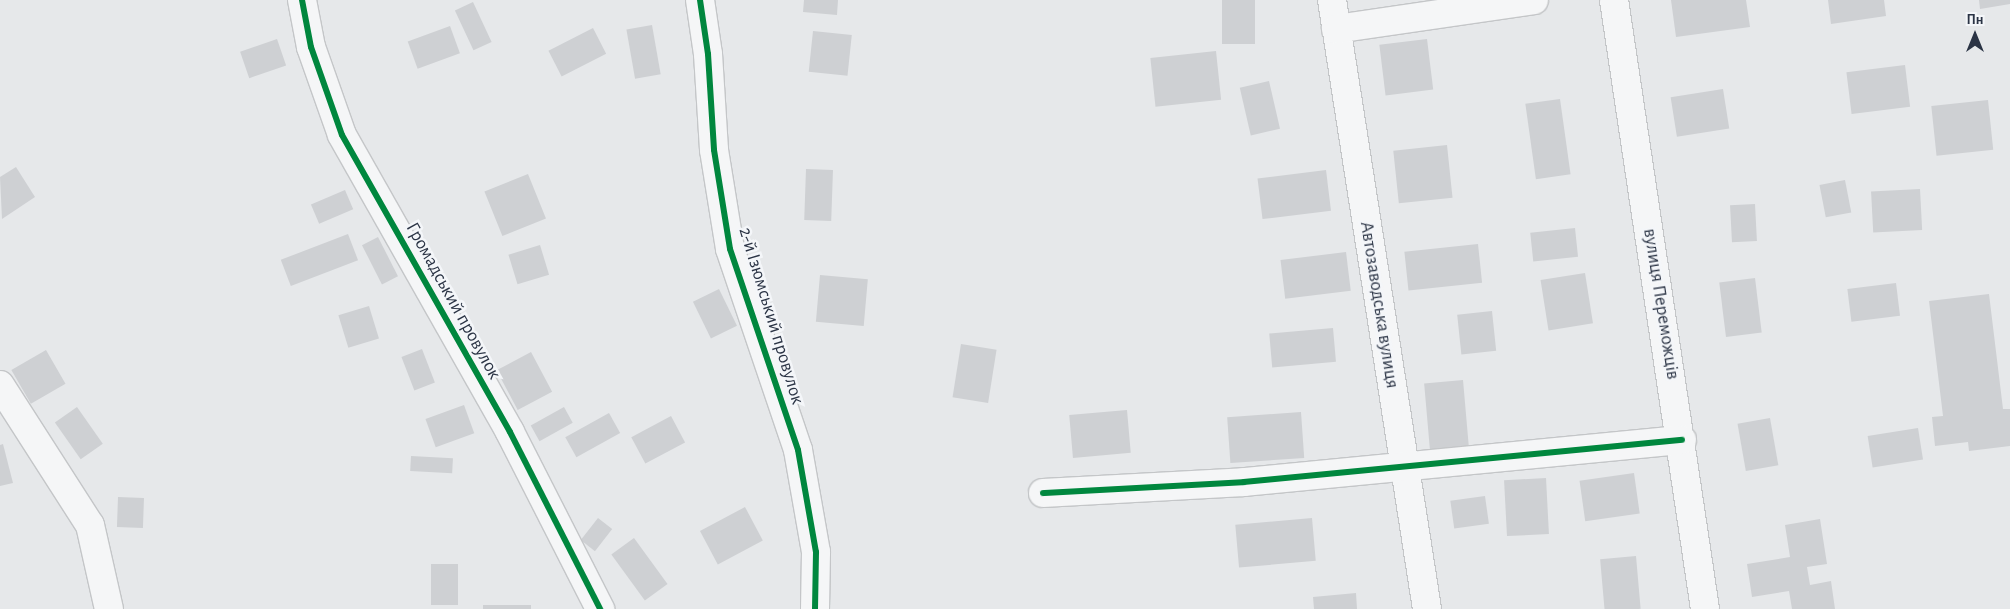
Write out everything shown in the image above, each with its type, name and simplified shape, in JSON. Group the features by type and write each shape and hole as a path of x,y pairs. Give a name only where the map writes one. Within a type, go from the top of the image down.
{"street":[{"name":"Громадський провулок","path":"302,0 311,47 342,136 510,432 600,609"},
{"name":"2-й Ізюмський провулок","path":"700,0 708,54 714,150 730,249 798,450 816,552 815,609"},
{"name":"Автозаводська вулиця","path":"1332,0 1426,609"},
{"path":"1336,29 1534,0"},
{"name":"вулиця Переможців","path":"1614,0 1682,440 1705,609"},
{"path":"0,385 90,525 109,609"},
{"path":"1043,492 1244,482 1682,440"}],"building":[{"path":"804,0 838,0 837,15 803,12"},
{"path":"1222,0 1255,0 1255,44 1222,44"},
{"path":"1671,0 1746,0 1750,27 1676,37"},
{"path":"1828,0 1884,0 1886,16 1831,24"},
{"path":"1979,0 2010,0 2010,4 1980,9"},
{"path":"473,2 492,42 473,50 455,10"},
{"path":"652,25 661,74 635,79 626,30"},
{"path":"450,26 460,53 418,69 408,41"},
{"path":"593,28 606,54 562,77 548,51"},
{"path":"813,31 852,35 848,76 809,72"},
{"path":"277,39 286,65 249,78 240,52"},
{"path":"1427,39 1433,90 1386,95 1379,45"},
{"path":"1216,51 1221,100 1155,107 1150,58"},
{"path":"1905,65 1910,107 1852,114 1846,72"},
{"path":"1269,81 1280,129 1251,135 1240,88"},
{"path":"1723,89 1729,129 1677,137 1671,97"},
{"path":"1560,99 1571,174 1536,179 1525,104"},
{"path":"1988,100 1993,150 1937,156 1931,106"},
{"path":"1447,145 1453,198 1399,203 1393,151"},
{"path":"16,167 35,197 2,219 0,177"},
{"path":"806,169 833,170 831,221 804,220"},
{"path":"1326,170 1331,211 1263,219 1258,178"},
{"path":"528,174 546,219 502,236 484,192"},
{"path":"1845,180 1851,212 1826,217 1819,185"},
{"path":"1920,189 1922,230 1873,233 1871,192"},
{"path":"345,190 353,209 319,224 311,204"},
{"path":"1755,204 1757,241 1732,242 1730,205"},
{"path":"1575,228 1578,257 1533,262 1530,233"},
{"path":"348,234 358,260 291,286 281,260"},
{"path":"378,237 398,276 382,284 362,245"},
{"path":"1478,244 1482,283 1408,291 1404,252"},
{"path":"540,245 549,275 518,284 508,255"},
{"path":"1346,252 1351,291 1285,299 1280,260"},
{"path":"1585,273 1593,323 1549,330 1541,280"},
{"path":"820,275 868,279 864,326 816,322"},
{"path":"1755,278 1762,333 1726,337 1719,282"},
{"path":"1896,283 1900,316 1851,322 1847,289"},
{"path":"719,289 737,326 711,339 693,302"},
{"path":"1989,294 2003,409 2010,409 2010,446 1969,451 1968,442 1935,446 1932,417 1943,416 1929,301"},
{"path":"369,306 379,339 348,348 338,315"},
{"path":"1492,311 1496,351 1461,354 1457,315"},
{"path":"1333,328 1336,362 1272,367 1269,334"},
{"path":"961,344 997,350 988,403 953,397"},
{"path":"422,349 435,383 414,390 401,357"},
{"path":"46,350 66,384 31,404 11,370"},
{"path":"531,352 552,392 518,410 497,370"},
{"path":"1463,380 1469,447 1430,450 1424,383"},
{"path":"464,405 474,433 436,447 425,419"},
{"path":"77,407 103,444 81,459 55,422"},
{"path":"564,407 573,423 539,441 531,425"},
{"path":"1127,410 1131,453 1073,458 1069,415"},
{"path":"1301,412 1304,458 1230,463 1227,417"},
{"path":"609,413 620,433 576,457 565,437"},
{"path":"671,416 685,442 645,464 631,437"},
{"path":"1770,418 1778,465 1746,471 1738,424"},
{"path":"1918,428 1923,460 1873,468 1868,436"},
{"path":"3,444 13,483 0,486 0,445"},
{"path":"411,456 453,458 452,473 410,471"},
{"path":"1634,473 1640,514 1585,521 1580,481"},
{"path":"1546,478 1549,534 1507,536 1504,480"},
{"path":"1485,496 1489,524 1454,529 1450,501"},
{"path":"118,497 144,498 143,528 117,527"},
{"path":"745,507 763,541 718,564 700,531"},
{"path":"598,518 612,529 595,551 581,540"},
{"path":"1312,518 1316,561 1239,568 1235,525"},
{"path":"1820,519 1827,564 1807,567 1810,585 1831,581 1835,609 1792,609 1789,591 1752,597 1747,564 1790,557 1785,525"},
{"path":"634,538 668,584 645,601 611,554"},
{"path":"1636,556 1641,609 1604,609 1600,559"},
{"path":"431,564 458,564 458,605 431,605"},
{"path":"1356,593 1357,609 1314,609 1313,597"},
{"path":"483,605 531,605 531,609 483,609"}],"cycle path":[{"path":"302,0 311,47 342,135 510,432 600,609"},
{"path":"700,0 708,54 714,150 730,249 798,450 816,552 815,609"},
{"path":"1043,493 1244,482 1682,440"}]}
